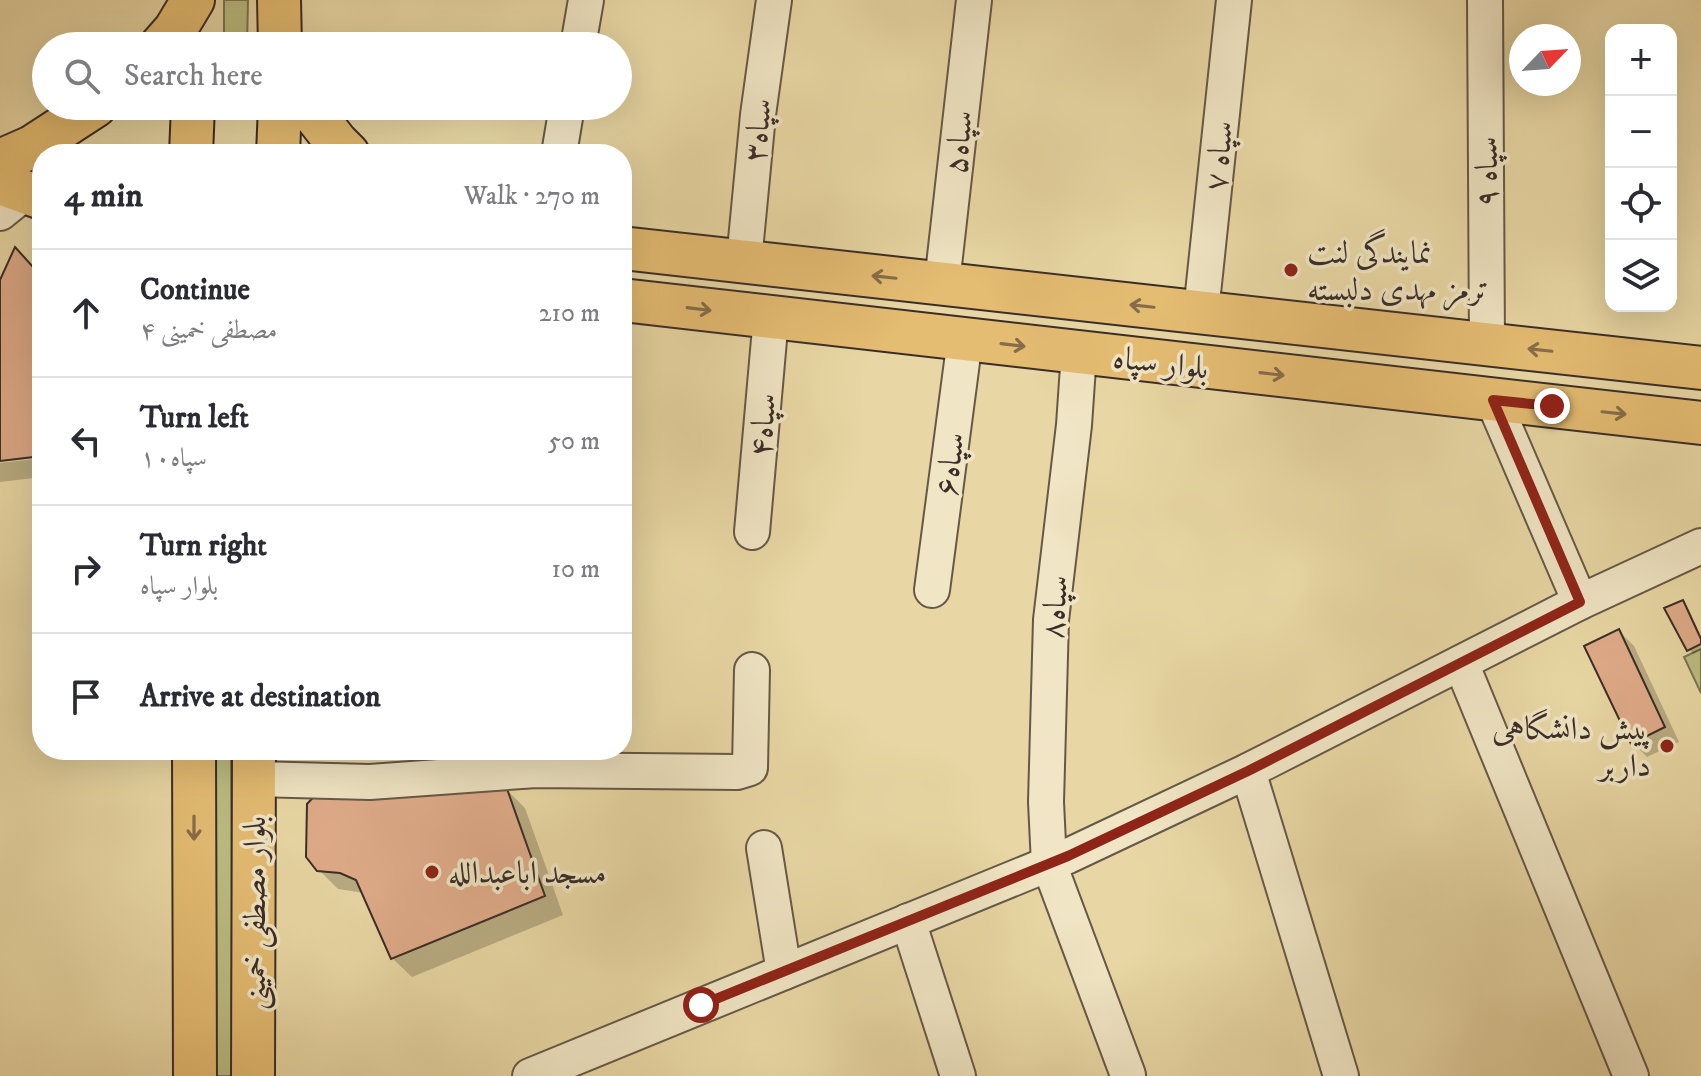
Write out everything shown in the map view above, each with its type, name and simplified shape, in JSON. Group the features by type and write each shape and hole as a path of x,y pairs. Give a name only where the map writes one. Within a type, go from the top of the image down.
{"main road":[{"path":"173,32 196,0"},
{"path":"196,0 196,32"},
{"path":"279,0 280,32"},
{"path":"37,144 73,120"},
{"path":"191,144 192,120"},
{"path":"278,144 279,120"},
{"path":"319,120 338,144"},
{"path":"0,161 32,147"},
{"name":"بلوار سپاه","path":"632,249 1701,368"},
{"name":"بلوار سپاه","path":"632,301 1701,423"},
{"name":"بلوار مصطفی خمینی","path":"194,760 195,1076"},
{"name":"بلوار مصطفی خمینی","path":"253,1076 254,765"}],"street":[{"path":"580,32 586,0"},
{"name":"سپاه۳","path":"744,261 758,115 774,0"},
{"name":"سپاه۵","path":"942,283 974,0"},
{"name":"سپاه ۷","path":"1201,312 1234,0"},
{"name":"سپاه ۹","path":"1485,0 1487,344"},
{"path":"561,144 565,120"},
{"name":"سپاه۴","path":"752,532 771,317"},
{"name":"سپاه۶","path":"932,590 965,339"},
{"name":"سپاه۸","path":"1079,352 1074,425 1051,620 1046,802 1049,864 1128,1075"},
{"path":"1493,400 1580,602"},
{"path":"530,1076 1049,864 1248,771 1580,602 1701,546"},
{"path":"1461,663 1631,1076"},
{"path":"254,765 370,782 536,770 567,760 737,772 750,768 752,670"},
{"path":"1248,771 1341,1076"},
{"path":"764,848 784,972"},
{"path":"908,921 958,1076"}],"green space":[{"path":"224,0 248,0 247,32 224,32"},
{"path":"1701,649 1701,693 1684,657"},
{"path":"213,760 231,760 233,1076 216,1076"}],"building":[{"path":"15,247 32,266 32,457 0,461 0,280"},
{"path":"1683,600 1701,639 1701,644 1687,651 1664,608"},
{"path":"1619,629 1665,727 1631,744 1584,646"},
{"name":"مسجد اباعبدالله","path":"506,786 545,896 391,959 356,880 340,873 317,871 306,857 307,804 320,790"}],"place":[{"name":"نمایندگی لنت ترمز مهدی دلبسته","path":"1291,270"},
{"name":"پیش دانشگاهی داربر","path":"1667,746"},
{"name":"مسجد اباعبدالله","path":"432,872"}],"route":[{"path":"701,1005 1068,856 1248,771 1580,602 1493,400 1552,406"}]}
